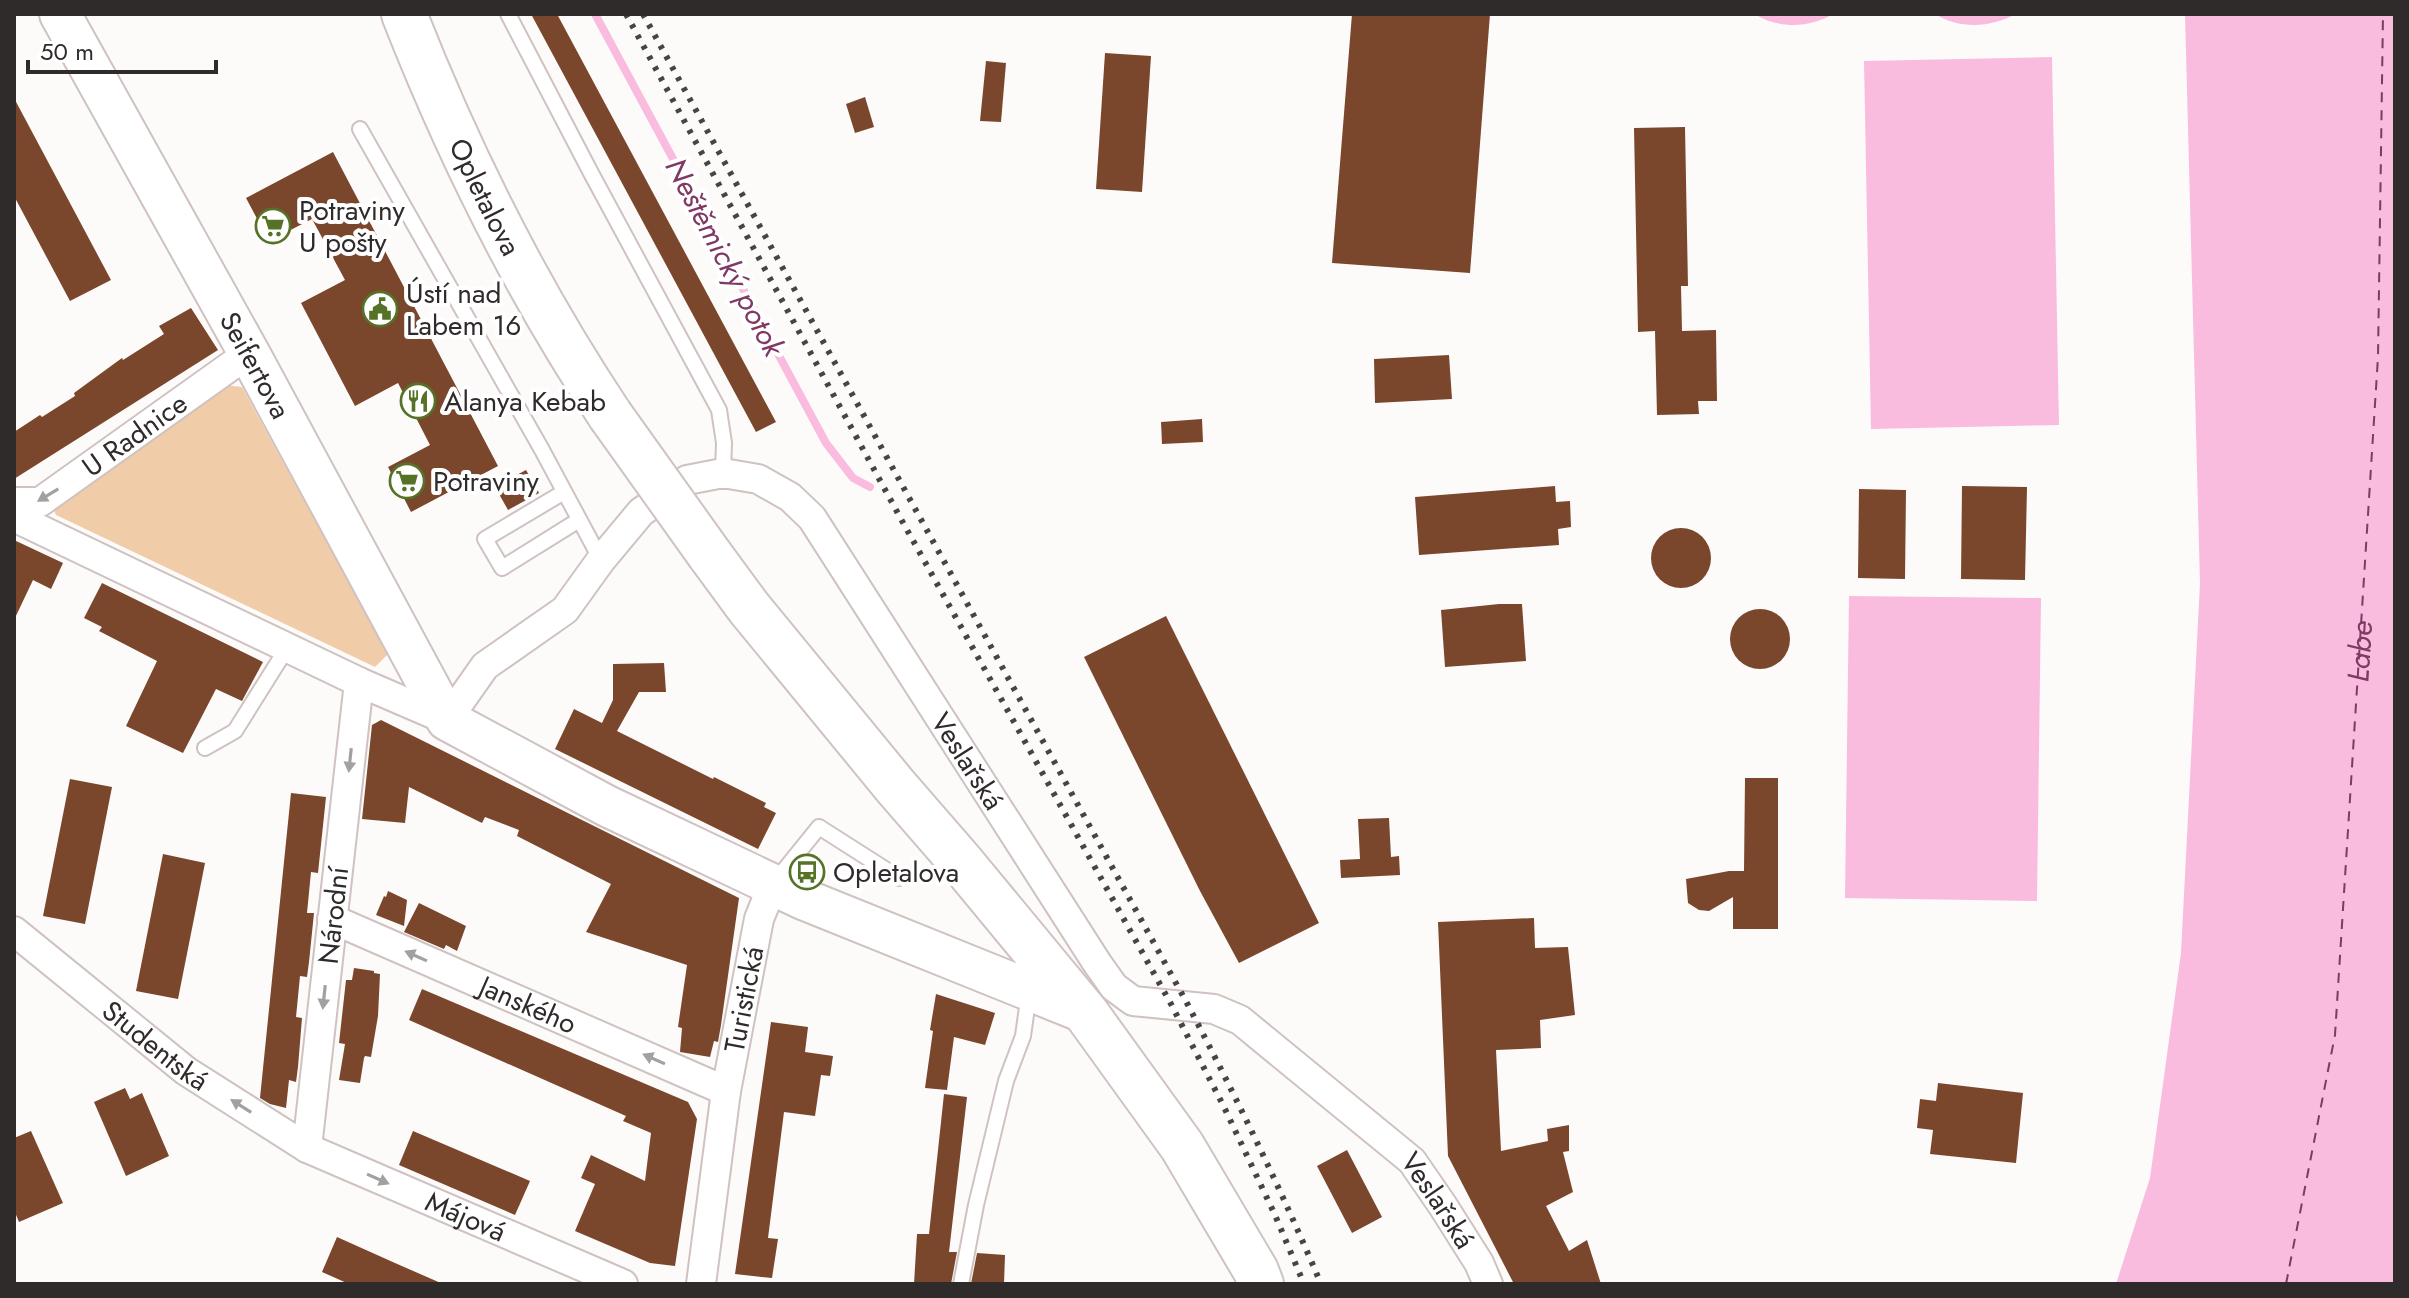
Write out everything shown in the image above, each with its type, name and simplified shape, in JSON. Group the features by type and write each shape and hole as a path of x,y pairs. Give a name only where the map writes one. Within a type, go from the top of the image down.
{"main road":[{"name":"Opletalova","path":"404,14 457,141 491,211 536,295 610,415 749,608 1086,1013 1182,1146 1261,1284"}],"street":[{"name":"Seifertova","path":"60,14 249,353 447,720"},
{"name":"U Radnice","path":"14,502 40,502 249,353"},
{"name":"Veslařská","path":"447,720 485,666 565,610 641,512 687,480 723,473 758,479 790,497 812,518 1114,987 1133,1001 1214,1009 1240,1020 1412,1161 1472,1252 1488,1284"},
{"path":"14,517 359,682 447,720 607,806 803,899 1086,1013"},
{"name":"Národní","path":"307,1148 359,682"},
{"name":"Turistická","path":"701,1284 726,1091 759,919 773,884"},
{"name":"Janského","path":"332,919 726,1091"},
{"name":"Studentská","path":"14,931 186,1071 307,1148"},
{"name":"Májová","path":"307,1148 623,1284"}],"lane":[{"path":"508,14 719,410 724,443 723,473"},
{"path":"360,129 601,560"},
{"path":"564,492 485,539 502,568 579,520"},
{"path":"205,748 235,731 287,648"},
{"name":"Turistická","path":"773,884 819,827 899,878"},
{"path":"961,1284 976,1205 1006,1081 1023,1036 1029,990"}],"shaded area":[{"path":"223,385 242,387 388,654 375,667 56,515 52,505"}],"water":[{"path":"1755,14 1833,14 1815,22 1794,25 1773,22"},
{"path":"1935,14 2015,14 1996,22 1975,25 1954,22"},
{"name":"Labe","path":"2185,14 2395,14 2395,1284 2116,1284 2150,1178 2181,953 2200,583"},
{"path":"2052,57 2059,425 1871,429 1864,61"},
{"path":"1849,596 2041,598 2037,901 1845,898"}],"building":[{"path":"531,14 557,14 776,422 756,432"},
{"path":"1352,14 1490,14 1470,273 1332,263"},
{"path":"1105,53 1151,56 1142,192 1096,189"},
{"path":"986,61 1006,63 1001,122 980,121"},
{"path":"865,97 874,127 855,133 846,104"},
{"path":"14,98 111,280 70,301 14,196"},
{"path":"1685,127 1688,286 1681,286 1682,331 1716,330 1717,401 1698,401 1699,414 1657,415 1655,331 1638,332 1634,128"},
{"path":"333,152 498,466 411,512 388,467 430,445 398,383 355,406 301,303 345,280 312,219 269,241 246,198"},
{"path":"191,308 218,350 14,479 14,432 75,396 74,393 122,358 164,334 159,326"},
{"path":"1449,355 1452,399 1375,403 1374,359"},
{"path":"1202,419 1203,442 1162,444 1161,422"},
{"path":"526,470 539,493 508,510 495,487"},
{"path":"1555,486 1556,502 1570,501 1571,527 1558,529 1559,545 1419,555 1415,497"},
{"path":"1962,486 2027,487 2025,580 1961,579"},
{"path":"1859,489 1906,490 1905,579 1858,578"},
{"path":"1681,528 1692,530 1702,537 1709,547 1709,569 1702,579 1692,586 1681,588 1670,586 1660,579 1653,569 1651,558 1653,547 1660,537 1670,530"},
{"path":"14,540 63,563 51,589 33,580 14,620"},
{"path":"102,583 263,662 242,701 216,689 183,753 126,726 157,661 99,631 102,627 84,618"},
{"path":"1522,604 1526,661 1445,667 1441,610"},
{"path":"1760,609 1771,611 1781,618 1788,628 1788,650 1781,660 1771,667 1760,669 1749,667 1739,660 1732,650 1730,639 1732,628 1739,618 1749,611"},
{"path":"1166,616 1319,923 1239,963 1084,657"},
{"path":"664,663 666,692 639,692 617,731 766,803 764,807 776,813 758,849 555,749 574,709 602,723 613,700 613,664"},
{"path":"381,720 739,898 718,1042 714,1041 710,1057 680,1052 682,1028 678,1027 687,965 586,932 611,884 517,836 519,830 485,817 482,823 409,787 405,823 362,819 372,725"},
{"path":"1745,778 1778,778 1778,929 1733,929 1733,897 1709,911 1699,910 1688,903 1686,879 1744,871"},
{"path":"70,779 112,787 85,924 43,916"},
{"path":"291,793 326,797 318,873 311,872 307,913 314,913 307,977 300,976 296,1017 302,1018 298,1067 296,1082 289,1080 286,1108 260,1098"},
{"path":"1389,818 1391,857 1399,856 1400,875 1341,878 1340,860 1360,859 1358,819"},
{"path":"163,854 205,863 178,999 136,991"},
{"path":"388,891 407,900 404,926 376,915"},
{"path":"419,903 466,926 457,951 446,945 444,949 404,932"},
{"path":"1534,918 1535,948 1568,947 1575,1015 1540,1020 1541,1048 1496,1050 1501,1151 1548,1141 1547,1129 1569,1125 1569,1151 1563,1152 1573,1192 1546,1206 1569,1251 1587,1240 1601,1284 1514,1284 1448,1156 1438,922"},
{"path":"354,968 380,974 378,1016 371,1057 364,1058 360,1083 339,1080 345,1044 339,1043 346,980 352,980"},
{"path":"422,989 688,1102 697,1119 675,1266 650,1263 575,1231 595,1184 581,1178 591,1155 645,1181 651,1133 623,1121 626,1116 409,1020"},
{"path":"936,994 995,1013 985,1045 954,1037 947,1090 925,1088"},
{"path":"771,1022 808,1027 805,1052 833,1056 830,1076 821,1075 815,1116 784,1112 768,1238 778,1239 772,1278 735,1274"},
{"path":"1938,1083 2023,1093 2016,1163 1930,1154 1933,1130 1917,1128 1920,1099 1936,1101"},
{"path":"125,1088 130,1099 142,1093 169,1156 126,1176 94,1102"},
{"path":"944,1094 967,1097 949,1252 957,1252 951,1284 914,1284 917,1234 929,1234"},
{"path":"31,1131 63,1203 19,1222 14,1210 14,1138"},
{"path":"413,1131 530,1181 515,1215 399,1165"},
{"path":"1347,1150 1382,1217 1352,1233 1317,1166"},
{"path":"337,1237 443,1284 349,1284 322,1272"},
{"path":"977,1253 1005,1255 1004,1284 971,1284"}],"waterway":[{"name":"Neštěmický potok","path":"595,14 826,443 853,478 870,487"}],"ferry route":[{"path":"2286,1284 2335,1035 2378,357 2383,14"}],"railway":[{"path":"626,14 901,519 1171,1004 1224,1107 1304,1284"},
{"path":"643,14 1188,1005 1258,1143 1321,1284"}],"place":[{"name":"Potraviny U pošty","path":"273,226"},
{"name":"Ústí nad Labem 16","path":"380,309"},
{"name":"Alanya Kebab","path":"418,401"},
{"name":"Potraviny","path":"407,481"},
{"name":"Opletalova","path":"807,872"}]}
